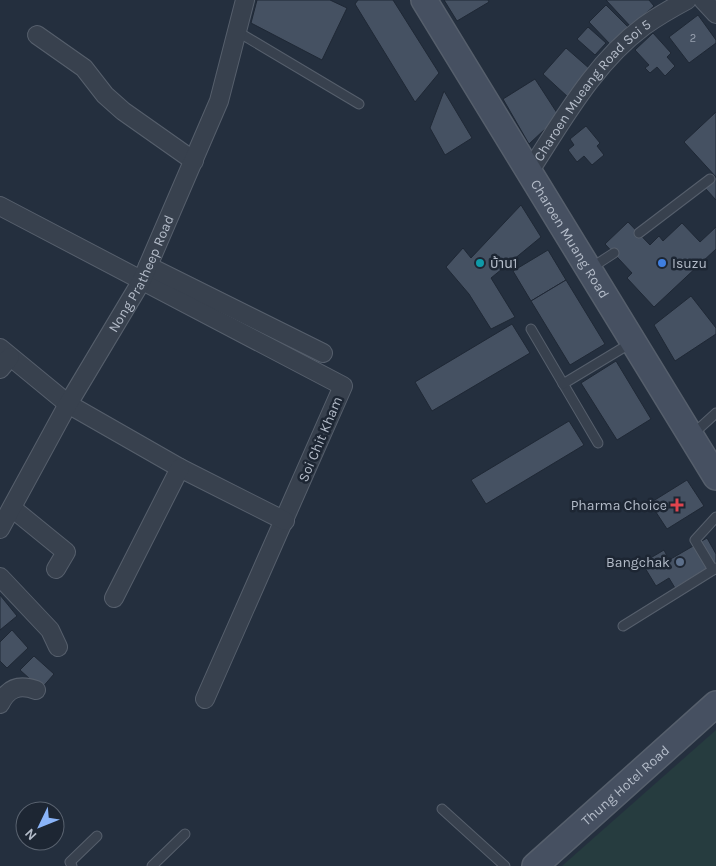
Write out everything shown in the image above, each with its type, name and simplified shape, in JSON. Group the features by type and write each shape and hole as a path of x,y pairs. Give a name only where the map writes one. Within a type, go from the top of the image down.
{"main road":[{"name":"Charoen Muang Road","path":"424,0 716,477"},
{"name":"Thung Hotel Road","path":"536,866 716,704"}],"street":[{"name":"Nong Pratheep Road","path":"0,529 68,404 145,274 219,101 245,0"},
{"name":"Charoen Mueang Road Soi 5","path":"529,172 582,90 604,64 644,26 687,0"},
{"path":"703,0 716,14"},
{"path":"37,35 84,68 105,95 123,111 194,160"},
{"path":"0,206 145,274 324,354"},
{"name":"Soi Chit Kham","path":"145,274 343,386 206,699"},
{"path":"4,358 68,404 180,468 285,521"},
{"path":"114,598 180,468"},
{"path":"12,508 66,552 56,569"},
{"path":"0,577 50,630 58,647"},
{"path":"0,704 8,692 16,687 23,686 36,690"}],"lane":[{"path":"238,32 359,104"},
{"path":"639,233 710,178"},
{"path":"589,270 614,253"},
{"path":"531,329 598,443"},
{"path":"563,384 633,342"},
{"path":"690,436 716,413"},
{"path":"623,626 714,569 695,540 716,517"},
{"path":"442,810 504,866"},
{"path":"152,866 185,834"},
{"path":"72,866 70,862 97,836"}],"green space":[{"path":"716,730 716,866 562,866"}],"building":[{"path":"257,0 330,0 347,8 322,60 251,23"},
{"path":"358,0 393,0 439,73 415,102 355,4"},
{"path":"444,0 488,0 489,2 457,21"},
{"path":"606,0 649,0 654,6 631,27"},
{"path":"606,5 628,27 610,44 589,22"},
{"path":"698,15 716,40 716,43 689,63 669,37"},
{"path":"588,27 606,43 595,55 577,39"},
{"path":"653,33 671,53 667,57 675,66 665,76 657,67 650,73 645,68 649,65 635,50"},
{"path":"566,48 590,69 569,98 543,74"},
{"path":"535,79 559,116 529,144 503,99"},
{"path":"444,91 472,138 445,155 430,128"},
{"path":"716,112 716,177 684,142"},
{"path":"586,126 600,143 597,146 604,155 592,165 584,156 577,162 568,150 574,145 570,139"},
{"path":"716,177 716,200 705,188"},
{"name":"บ้าน1","path":"521,205 541,237 491,278 515,317 491,329 469,294 446,267 463,248 471,258"},
{"name":"Isuzu","path":"628,222 650,245 659,236 663,241 682,223 700,242 716,227 716,249 654,307 627,278 632,273 605,244"},
{"path":"548,250 566,280 531,301 513,271"},
{"path":"566,280 605,344 570,365 531,301"},
{"path":"691,296 716,328 716,334 675,361 654,325"},
{"path":"512,324 530,353 432,411 415,382"},
{"path":"616,361 651,419 617,440 581,383"},
{"path":"569,421 584,445 486,504 471,480"},
{"name":"Pharma Choice","path":"687,480 704,506 667,529 650,503"},
{"name":"Bangchak","path":"707,538 716,554 716,563 675,588 669,578 656,586 642,563 664,550 669,560"},
{"path":"0,595 17,616 0,630"},
{"path":"12,630 28,648 7,668 0,661 0,642"},
{"path":"34,656 54,674 41,689 20,670"}],"place":[{"name":"บ้าน1","path":"480,263"},
{"name":"Isuzu","path":"662,263"},
{"name":"Pharma Choice","path":"677,505"},
{"name":"Bangchak","path":"680,562"}]}
